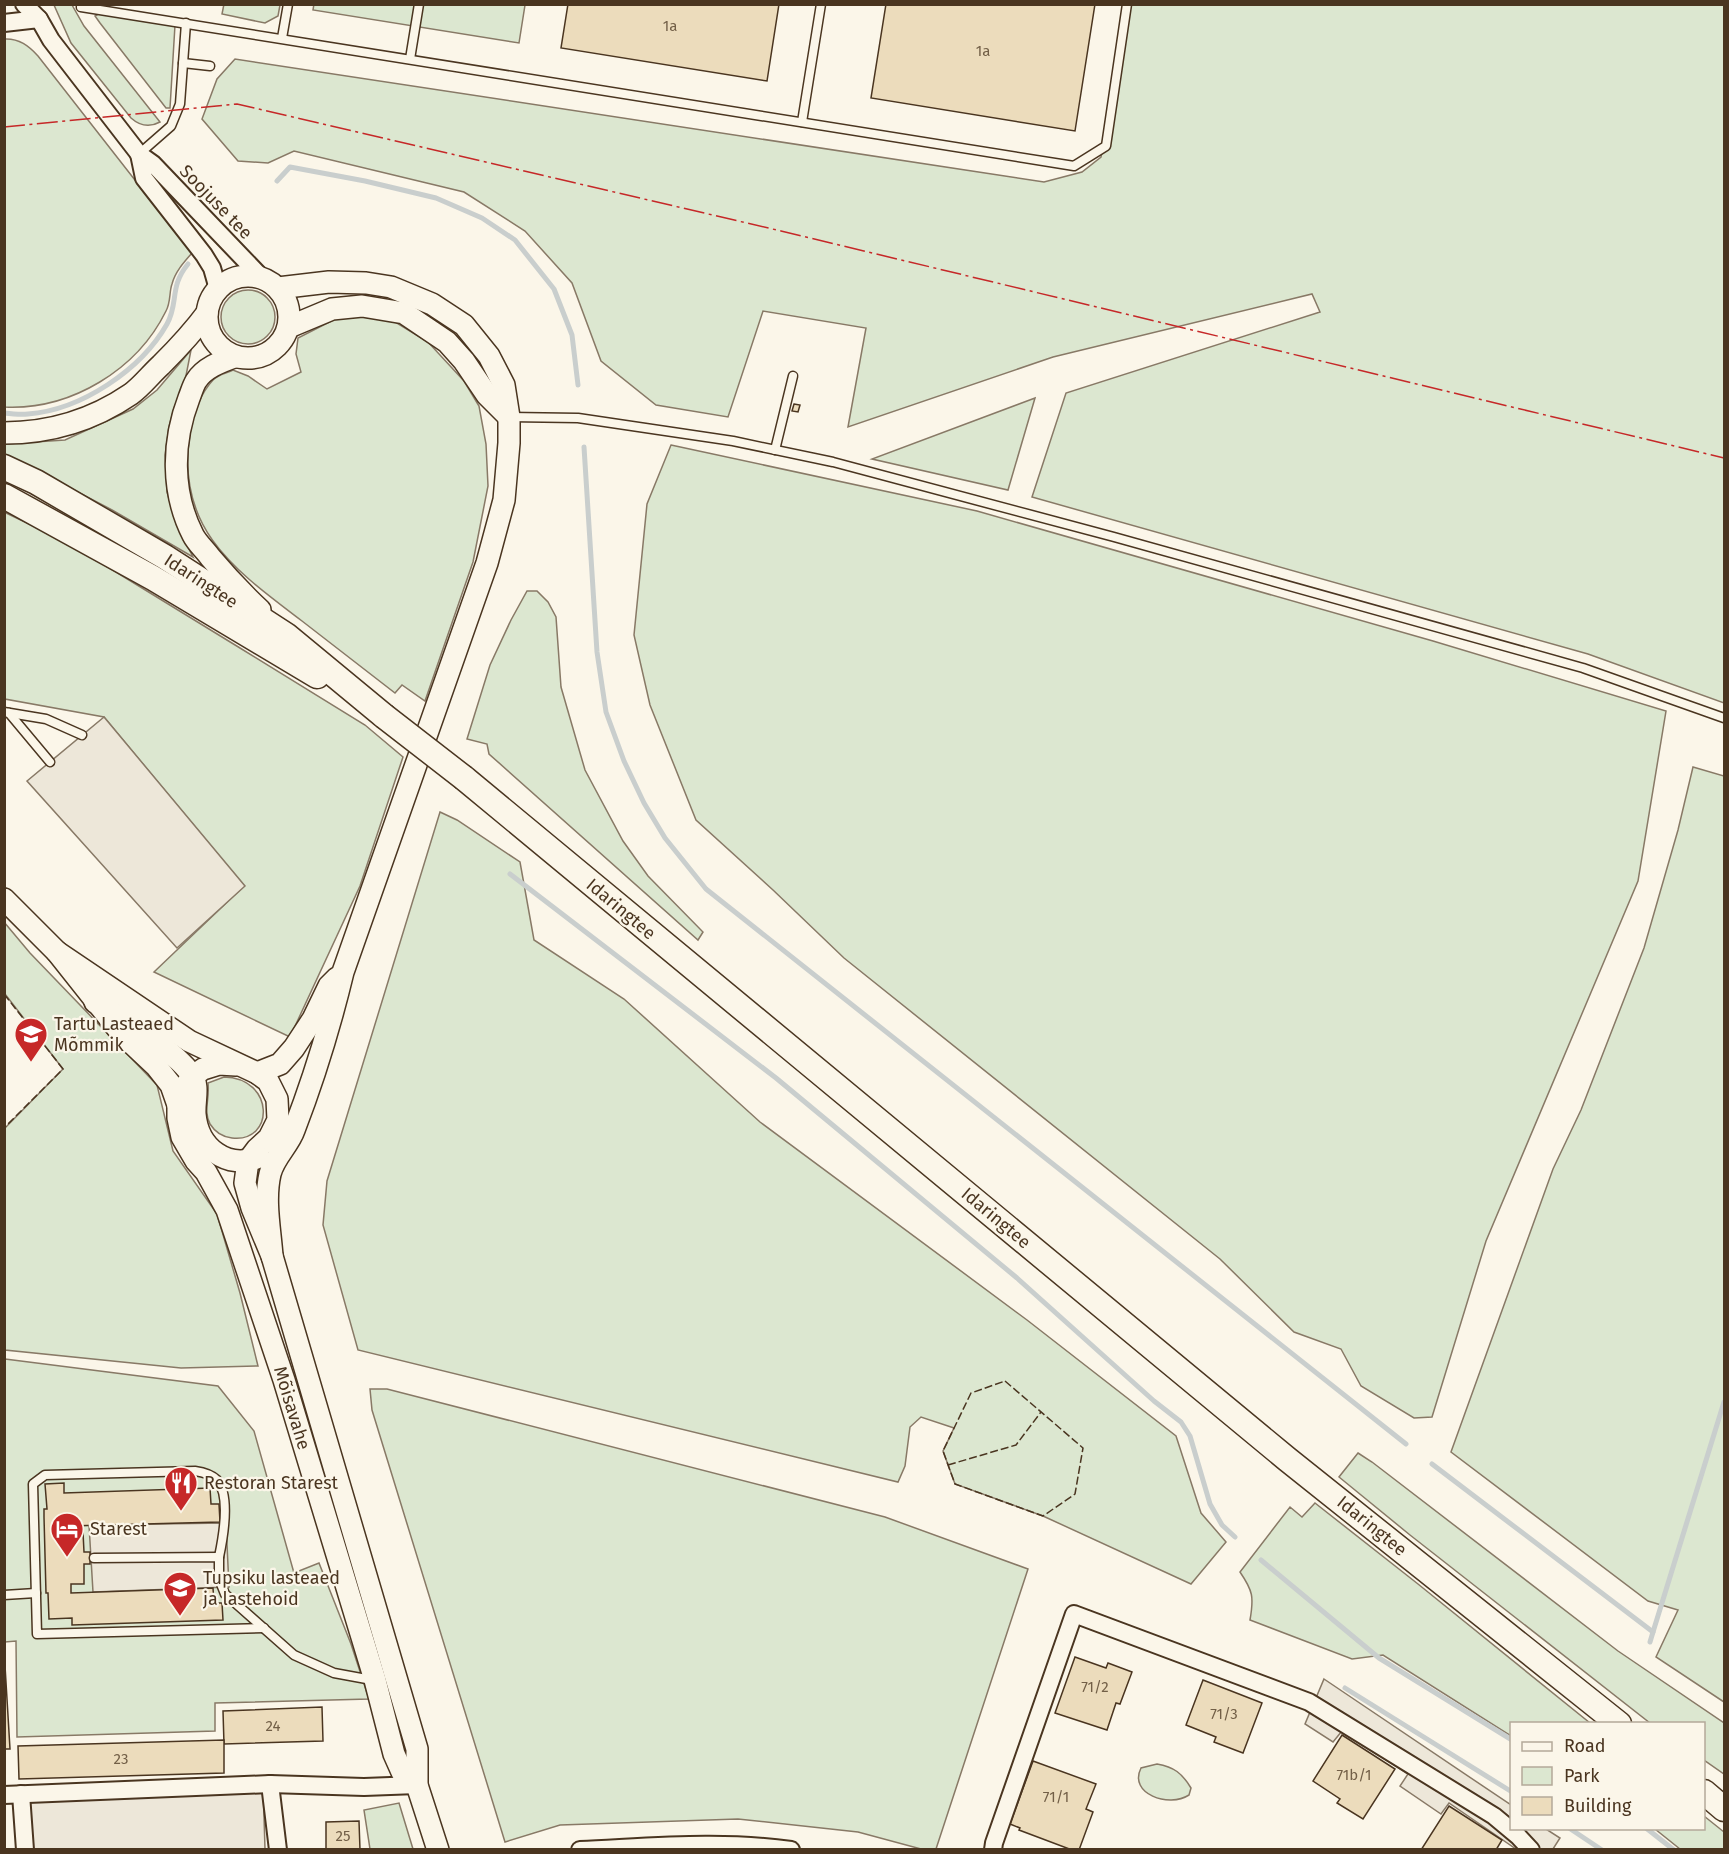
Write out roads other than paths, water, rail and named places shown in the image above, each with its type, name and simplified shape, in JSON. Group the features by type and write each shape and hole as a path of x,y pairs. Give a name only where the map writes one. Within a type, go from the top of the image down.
{"main road":[{"name":"Idaringtee","path":"4,467 36,482 165,557 286,636 464,778 1287,1459 1504,1634 1617,1721"},
{"name":"Idaringtee","path":"4,496 153,578 384,716"},
{"path":"1705,1781 1725,1795"},
{"path":"1705,1793 1725,1809"}],"street":[{"name":"Soojuse tee","path":"24,4 41,12 51,40 139,154 153,164 271,284"},
{"path":"4,23 41,12"},
{"name":"Soojuse tee","path":"139,154 144,177 204,255 212,268 218,289"},
{"path":"242,276 255,276 271,284 286,300 290,313 289,327 284,340 262,357 248,359 234,357 222,350 213,339 207,326 210,300 218,289 229,280 242,276"},
{"path":"271,284 366,283 391,287 432,304 464,324 489,356 504,385 509,417 504,500 487,563 343,972 333,1016 308,1093 293,1134 270,1171 268,1188 272,1256"},
{"path":"289,327 332,309 362,306 404,314 447,342 464,361 487,395 509,417"},
{"path":"4,432 24,433 86,419 132,393 191,335 207,313"},
{"path":"234,357 214,365 196,380 178,435 176,458 178,487 184,514 194,537 233,584 286,636"},
{"name":"Mõisavahe","path":"4,899 57,952 122,1034 171,1085 178,1105 182,1137 196,1161 206,1172 227,1209 271,1338 375,1680 394,1754 402,1772 417,1785"},
{"name":"Mõisavahe","path":"57,952 189,1041 268,1081 277,1099 278,1120 269,1138 256,1149 249,1161 245,1183 252,1208 272,1256 396,1676 417,1749 417,1785 438,1850"},
{"path":"178,1105 183,1089 193,1076 203,1069 219,1064 248,1069 280,1064 294,1048 313,1019 329,986 343,972"},
{"name":"Mõisavahe","path":"95,1002 127,1022 182,1063 193,1076"},
{"path":"193,1076 197,1093 195,1114 200,1135 213,1153 230,1161 249,1161 283,1147"},
{"path":"993,1850 1074,1614 1309,1702 1494,1816 1510,1829"},
{"path":"25,1850 13,1795 270,1784 364,1787 417,1785"},
{"path":"270,1784 278,1850"},
{"path":"1511,1830 1531,1850"},
{"path":"580,1850 718,1845 767,1846 791,1850"}],"lane":[{"path":"282,38 288,4"},
{"path":"410,59 419,4"},
{"path":"802,122 821,4"},
{"path":"81,7 1074,166 1107,146 1127,4"},
{"path":"139,154 171,126 180,104 186,23"},
{"path":"183,63 210,66"},
{"path":"775,450 793,376"},
{"path":"509,417 578,418 733,441 833,462 1024,512 1583,668 1725,718"},
{"path":"7,713 46,719 82,735"},
{"path":"7,713 50,762"},
{"path":"264,1628 38,1634 33,1484 45,1475 195,1470 205,1473 217,1480 225,1502 225,1521 219,1557 219,1579 225,1594 264,1628 294,1655 334,1673 375,1680 396,1676"},
{"path":"94,1558 219,1557"},
{"path":"4,1596 36,1593"}],"waterway":[{"path":"277,181 290,167 365,181 436,198 482,218 515,240 554,289 572,335 578,385"},
{"path":"4,413 28,414 68,405 108,385 126,372 156,341 167,324 173,309 178,280 188,264"},
{"path":"584,447 597,652 606,712 624,761 644,803 665,838 706,889 1406,1444"},
{"path":"510,874 776,1078 1017,1278 1154,1401 1181,1422 1190,1436 1210,1504 1222,1525 1235,1537"},
{"path":"1653,1632 1724,1402"},
{"path":"1432,1464 1653,1632 1650,1642"},
{"path":"1261,1560 1379,1658 1510,1739"},
{"path":"1345,1688 1510,1791"},
{"path":"1572,1830 1602,1850"},
{"path":"1649,1830 1674,1850"}],"place":[{"name":"Tartu Lasteaed Mõmmik","path":"31,1063"},
{"name":"Restoran Starest","path":"181,1512"},
{"name":"Starest","path":"67,1558"},
{"name":"Tupsiku lasteaed ja lastehoid","path":"180,1617"}]}
